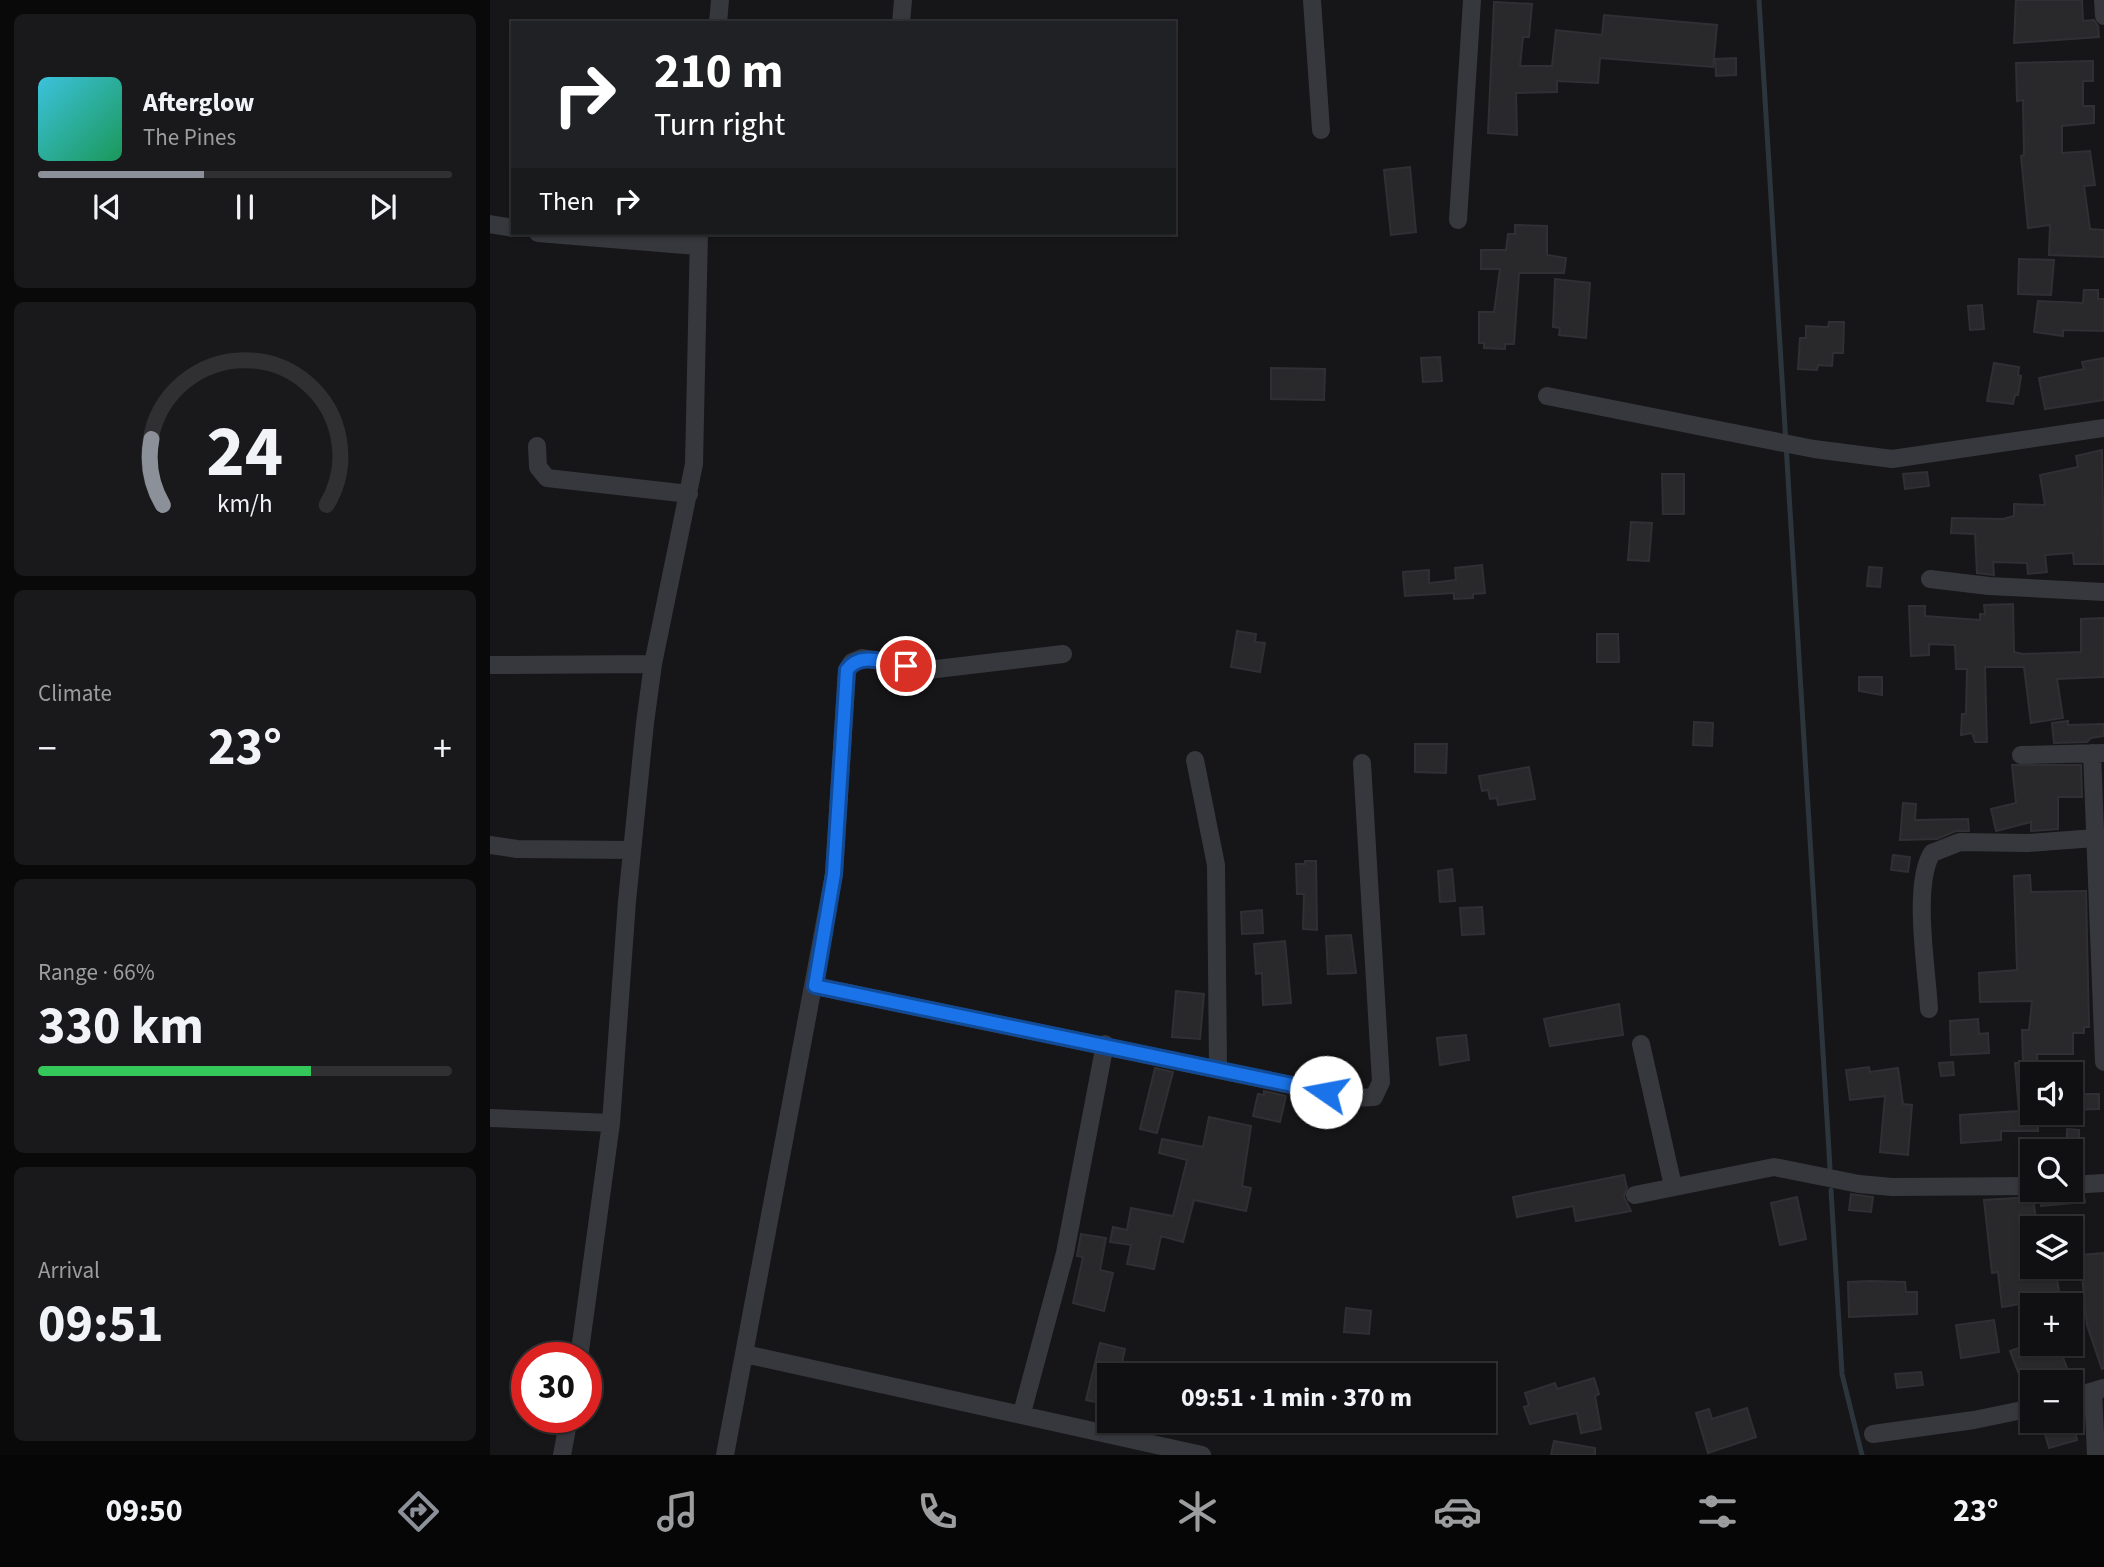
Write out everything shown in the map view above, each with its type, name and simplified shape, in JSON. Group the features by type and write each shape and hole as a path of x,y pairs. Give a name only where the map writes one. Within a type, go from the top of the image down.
{"street":[{"path":"718,21 720,0"},
{"path":"901,21 903,0"},
{"path":"1312,0 1321,131"},
{"path":"1458,220 1472,0"},
{"path":"2103,0 2104,16"},
{"path":"490,224 511,228"},
{"path":"581,1342 611,1123 632,850 653,664 694,464 697,394 698,239 591,235"},
{"path":"1547,397 1773,441 1892,459 2104,428"},
{"path":"537,446 538,467 547,478 689,494"},
{"path":"1930,579 2001,587 2104,592"},
{"path":"725,1455 834,874 844,684 852,662 862,658 928,670 1063,654"},
{"path":"490,665 653,664"},
{"path":"2021,755 2098,753 2095,838 2104,1062"},
{"path":"1195,760 1216,865 1218,1069"},
{"path":"815,986 993,1025 1105,1044 1353,1098 1374,1097 1381,1082 1362,763"},
{"path":"1929,1009 1921,904 1924,875 1932,853 1960,842 2028,843 2095,838"},
{"path":"490,845 517,849 632,850"},
{"path":"1022,1413 1065,1252 1105,1044"},
{"path":"1641,1045 1673,1186"},
{"path":"490,1118 611,1123"},
{"path":"1635,1195 1774,1167 1860,1184 1892,1187 2020,1186"},
{"path":"2083,1184 2104,1183"},
{"path":"745,1354 1022,1413 1202,1455"},
{"path":"2096,1455 2098,1390"},
{"path":"1873,1434 1974,1420 2020,1410"},
{"path":"562,1455 566,1433"}],"building":[{"path":"2016,0 2082,0 2083,21 2094,20 2098,26 2099,37 2014,43"},
{"path":"1494,2 1532,4 1529,37 1523,37 1520,66 1552,66 1556,30 1602,35 1604,15 1717,25 1713,67 1600,58 1598,83 1557,81 1557,92 1516,93 1517,135 1488,133"},
{"path":"1736,58 1736,75 1716,76 1715,59"},
{"path":"2093,61 2093,81 2083,81 2083,106 2094,106 2094,123 2062,126 2062,153 2090,151 2095,185 2084,186 2090,229 2104,230 2104,257 2049,255 2050,225 2028,228 2021,156 2024,155 2023,100 2017,101 2016,63"},
{"path":"1410,167 1416,232 1391,235 1384,170"},
{"path":"1515,225 1547,226 1547,255 1566,258 1564,273 1519,273 1514,344 1505,344 1505,349 1484,348 1484,343 1479,343 1479,312 1494,312 1500,269 1481,269 1481,250 1506,250 1508,234 1515,234"},
{"path":"2019,259 2054,260 2051,295 2018,294"},
{"path":"1555,279 1590,283 1586,338 1559,335 1560,328 1553,327"},
{"path":"2084,290 2098,290 2098,299 2104,299 2104,331 2063,330 2063,336 2034,332 2038,301 2083,303"},
{"path":"1982,305 1984,329 1970,330 1968,306"},
{"path":"1829,322 1844,322 1843,353 1833,353 1832,366 1818,365 1817,370 1798,369 1800,338 1806,338 1806,326 1828,327"},
{"path":"1440,357 1442,381 1423,382 1421,358"},
{"path":"2104,358 2104,400 2045,409 2039,378 2084,369 2082,362"},
{"path":"1994,363 2019,367 2018,375 2021,376 2018,395 2015,395 2013,404 1987,401"},
{"path":"1271,368 1325,369 1324,400 1271,399"},
{"path":"2102,450 2104,564 2074,564 2073,553 2045,555 2047,572 2028,574 2027,563 1993,562 1994,575 1977,573 1975,534 1951,533 1952,518 2003,519 2014,516 2014,504 2045,505 2040,475 2078,467 2076,456"},
{"path":"1927,472 1929,486 1905,489 1903,474"},
{"path":"1662,474 1684,474 1684,514 1663,514"},
{"path":"1631,522 1652,523 1649,561 1628,560"},
{"path":"1482,565 1485,593 1473,594 1473,598 1454,599 1454,593 1405,596 1403,572 1429,570 1429,583 1456,580 1455,568"},
{"path":"1869,567 1882,568 1880,587 1867,586"},
{"path":"2013,604 2014,652 2023,654 2081,652 2081,619 2104,618 2104,677 2057,679 2063,718 2031,723 2024,667 1985,667 1987,742 1975,742 1972,733 1961,735 1962,714 1966,714 1967,669 1956,669 1955,645 1929,644 1929,655 1911,656 1909,606 1925,606 1925,616 1980,620 1980,614 1985,614 1984,605"},
{"path":"1237,631 1256,634 1255,642 1265,643 1260,672 1231,667"},
{"path":"1597,634 1618,634 1619,662 1597,662"},
{"path":"1859,677 1882,677 1882,695 1859,691"},
{"path":"2068,721 2068,725 2104,724 2104,736 2091,738 2087,742 2054,743 2052,723"},
{"path":"1694,722 1713,723 1712,746 1693,745"},
{"path":"1415,744 1447,744 1446,773 1415,772"},
{"path":"2012,765 2081,765 2082,797 2058,797 2058,829 2031,831 2031,822 1996,831 1991,809 2016,803"},
{"path":"1529,767 1535,799 1498,805 1497,798 1490,799 1488,790 1482,791 1479,776"},
{"path":"1903,803 1916,804 1915,820 1968,819 1969,831 1956,831 1937,839 1900,840"},
{"path":"1893,855 1910,857 1908,872 1891,870"},
{"path":"1305,861 1316,861 1317,930 1303,929 1304,894 1297,894 1296,864 1305,864"},
{"path":"1452,869 1455,901 1440,902 1438,871"},
{"path":"2030,875 2031,892 2086,891 2089,1027 2084,1027 2084,1033 2073,1033 2073,1054 2037,1054 2037,1062 2023,1062 2022,1030 2029,1030 2032,1001 1980,1002 1979,973 2017,970 2014,876"},
{"path":"1482,907 1484,934 1462,935 1460,908"},
{"path":"1262,910 1263,933 1242,934 1241,912"},
{"path":"1351,935 1356,973 1328,974 1326,936"},
{"path":"1285,941 1291,1003 1263,1005 1262,973 1256,974 1254,944"},
{"path":"1176,991 1204,994 1200,1039 1172,1037"},
{"path":"1619,1004 1623,1035 1550,1046 1544,1019"},
{"path":"1978,1019 1979,1034 1988,1033 1989,1053 1951,1055 1950,1021"},
{"path":"1466,1035 1469,1060 1440,1065 1437,1038"},
{"path":"1953,1062 1954,1075 1941,1076 1939,1063"},
{"path":"2015,1063 2020,1063 2020,1125 2038,1125 2038,1131 2001,1131 2001,1140 1961,1143 1960,1115 2019,1111"},
{"path":"1869,1067 1870,1072 1898,1068 1903,1104 1912,1105 1908,1155 1880,1152 1885,1096 1850,1100 1846,1070"},
{"path":"1155,1068 1173,1072 1157,1133 1140,1129"},
{"path":"1264,1091 1286,1096 1280,1122 1253,1116 1258,1094 1264,1095"},
{"path":"2083,1094 2099,1094 2099,1109 2083,1110"},
{"path":"1209,1117 1251,1126 1242,1186 1251,1188 1246,1211 1194,1200 1183,1242 1161,1236 1154,1269 1127,1264 1131,1245 1110,1242 1113,1227 1127,1230 1131,1208 1173,1216 1187,1160 1159,1153 1162,1139 1203,1147"},
{"path":"2067,1129 2079,1130 2079,1139 2067,1139"},
{"path":"1624,1175 1627,1188 1624,1197 1631,1211 1576,1221 1573,1206 1517,1217 1513,1197"},
{"path":"1851,1194 1873,1197 1871,1212 1849,1210"},
{"path":"2083,1196 2085,1202 2041,1206 2041,1202 2083,1202"},
{"path":"1797,1197 1806,1239 1780,1245 1771,1203"},
{"path":"2020,1198 2020,1202 2034,1202 2035,1216 2020,1216 2020,1279 2057,1279 2059,1293 2020,1293 2020,1304 2002,1307 1998,1272 1992,1273 1984,1200"},
{"path":"1081,1234 1106,1238 1100,1270 1113,1273 1104,1311 1073,1303 1083,1257 1077,1256"},
{"path":"2104,1253 2102,1369 2087,1325 2083,1255"},
{"path":"1848,1282 1905,1282 1906,1292 1917,1292 1917,1314 1849,1317"},
{"path":"1346,1308 1371,1311 1369,1334 1344,1332"},
{"path":"1994,1320 1999,1352 1961,1358 1956,1325"},
{"path":"1100,1343 1125,1349 1122,1363 1097,1363 1097,1402 1086,1400"},
{"path":"2020,1348 2020,1356 2062,1356 2068,1370 2020,1370 2020,1377 2010,1351"},
{"path":"1921,1372 1923,1385 1897,1388 1895,1374"},
{"path":"1594,1378 1599,1394 1595,1396 1601,1429 1581,1433 1577,1413 1530,1424 1524,1407 1529,1405 1525,1393 1555,1383 1557,1389"},
{"path":"1747,1408 1756,1437 1708,1453 1696,1413 1709,1409 1712,1419"},
{"path":"2045,1433 2076,1433 2077,1440 2049,1448"},
{"path":"1554,1441 1595,1448 1595,1455 1551,1455"}],"waterway":[{"path":"1759,0 1830,1168"},
{"path":"1831,1190 1842,1374 1862,1455"}],"route":[{"path":"906,666 862,658 852,662 847,670 844,684 834,874 815,986 993,1025 1105,1044 1326,1092"}]}
